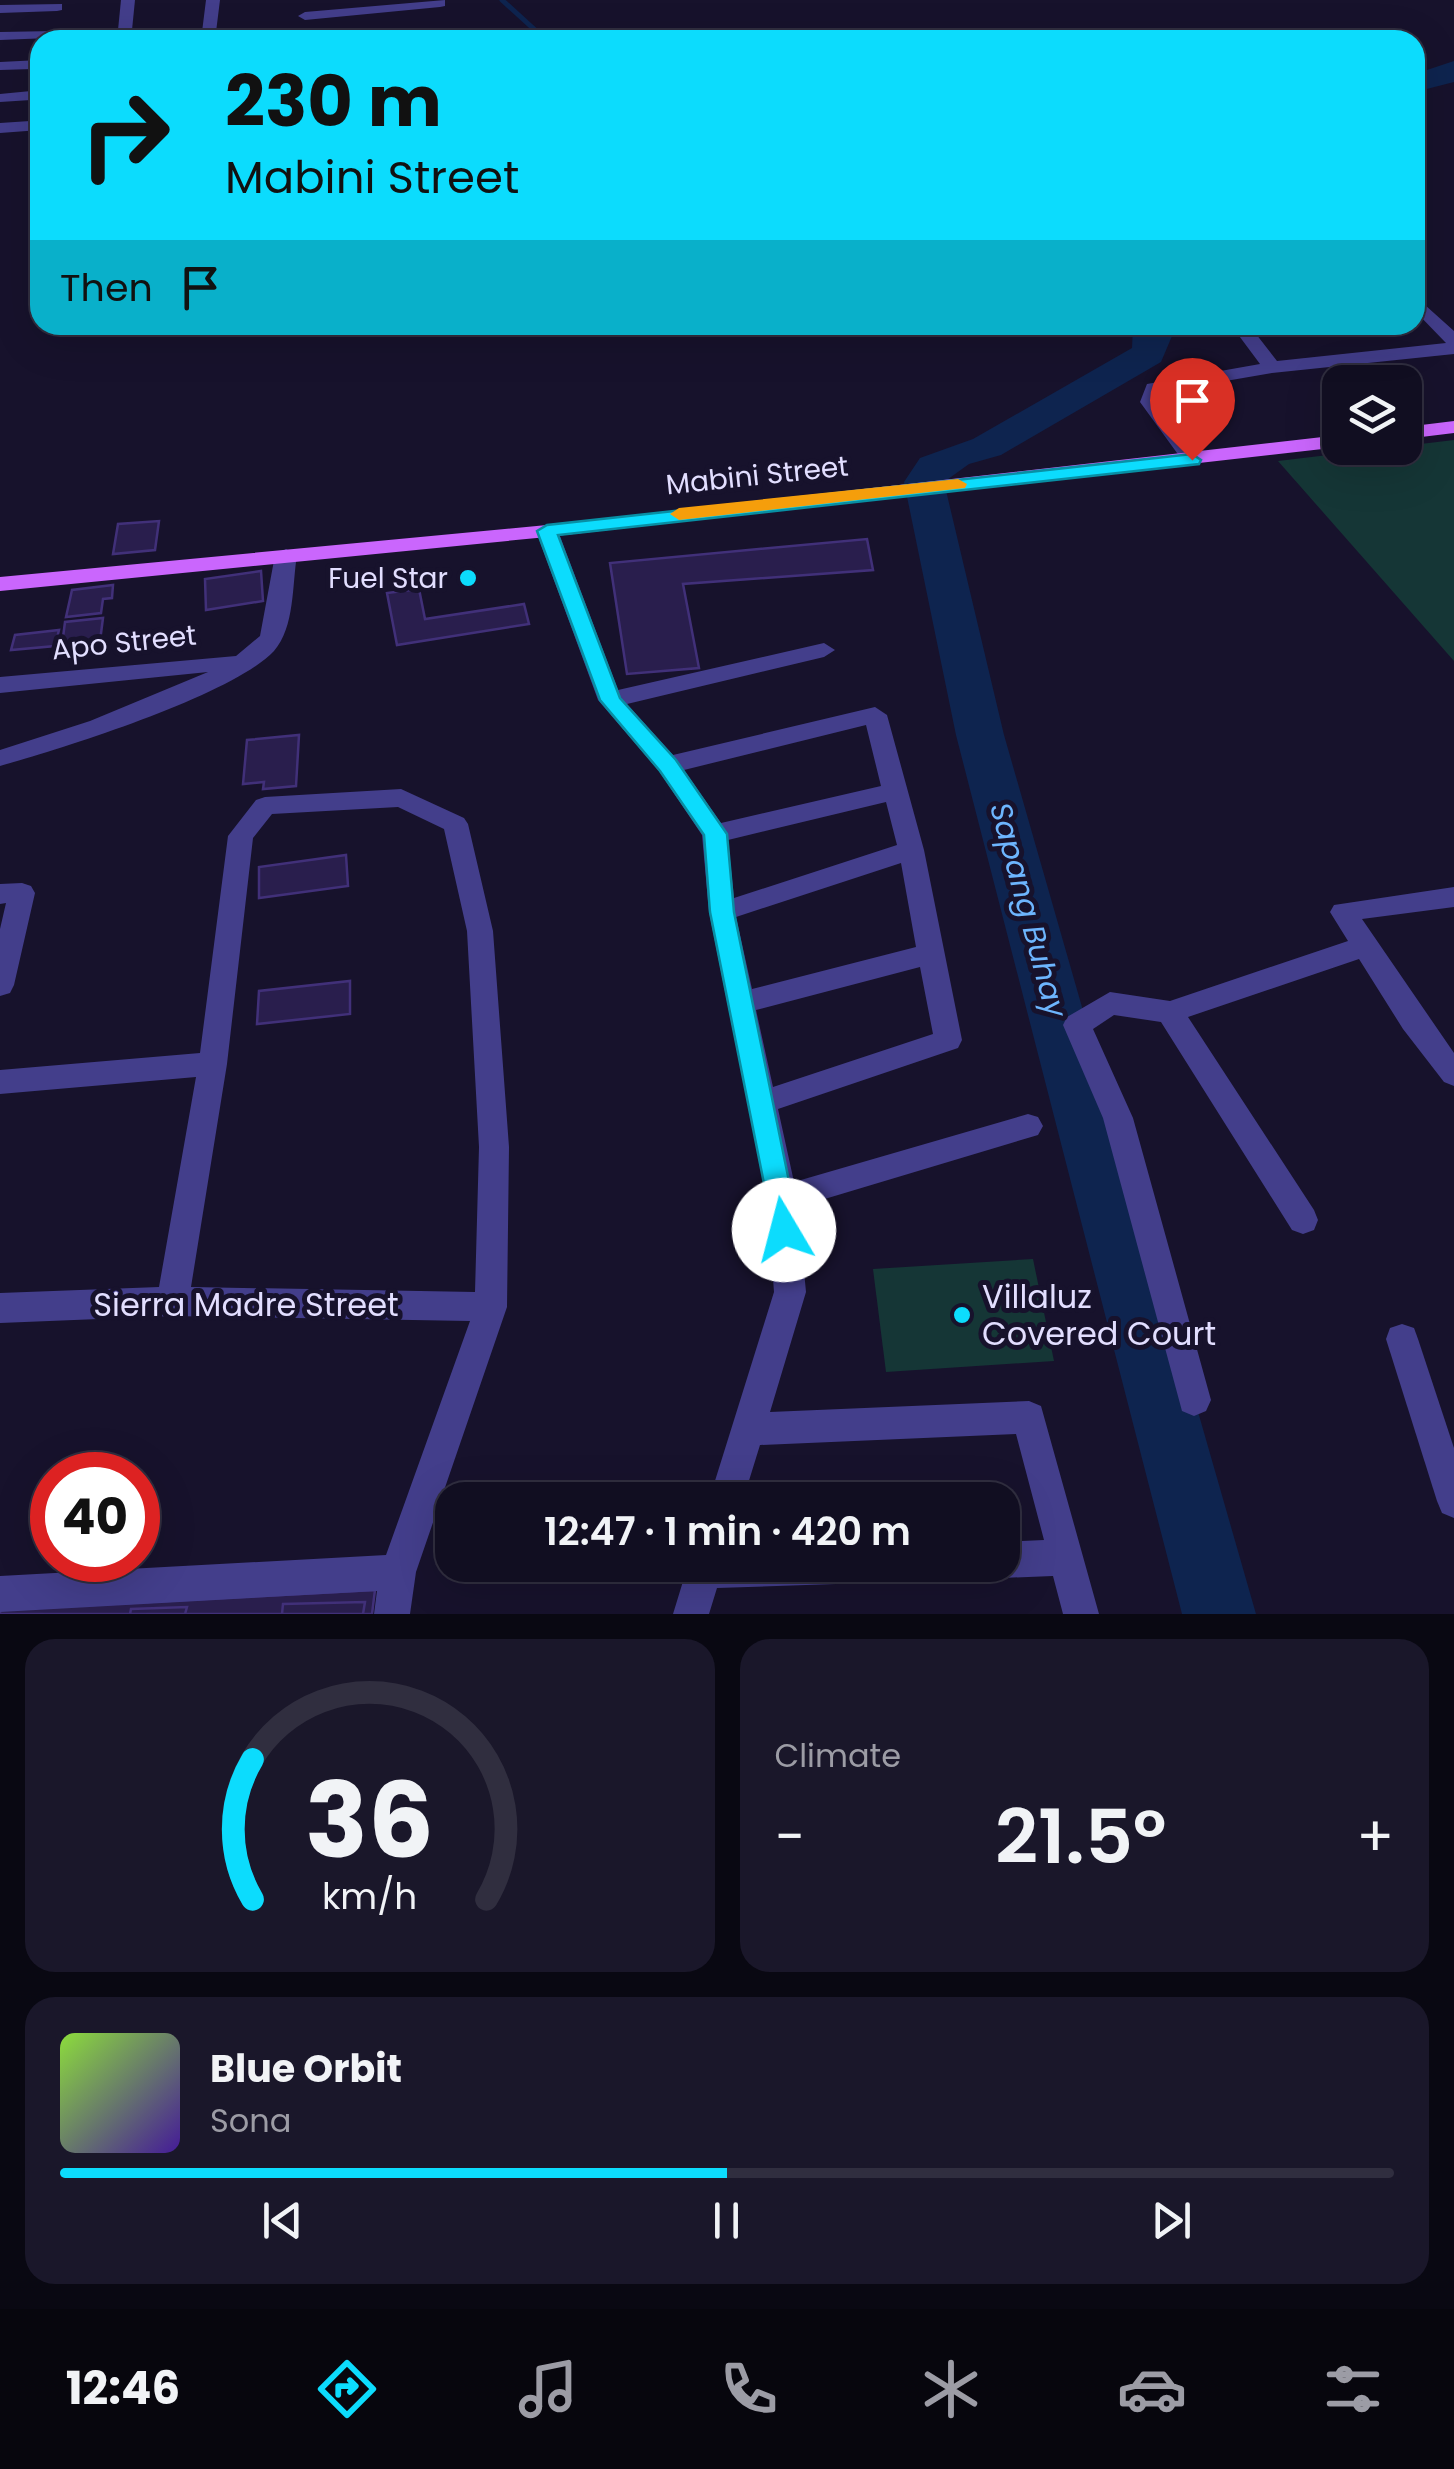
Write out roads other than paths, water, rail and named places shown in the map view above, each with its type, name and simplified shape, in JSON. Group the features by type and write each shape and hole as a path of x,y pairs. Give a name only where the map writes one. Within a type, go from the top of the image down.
{"main road":[{"path":"1422,431 1454,427"},
{"name":"Mabini Street","path":"0,584 547,531 1322,444"}],"street":[{"path":"125,30 128,0"},
{"path":"209,30 212,0"},
{"path":"301,0 306,22 440,4"},
{"path":"0,9 58,3 51,30"},
{"path":"0,36 30,37"},
{"path":"0,66 30,66"},
{"path":"0,98 30,95"},
{"path":"0,128 30,126"},
{"path":"1425,312 1454,345"},
{"path":"1248,335 1272,367"},
{"path":"1192,460 1150,402 1154,388 1272,367 1454,345"},
{"path":"547,531 610,700 668,766 715,834 722,912 782,1199 790,1292 732,1482"},
{"path":"0,758 132,711 254,659 270,640 286,555"},
{"path":"610,700 824,650"},
{"name":"Apo Street","path":"0,685 254,659"},
{"path":"668,766 875,715 911,850 948,1040 760,1103"},
{"path":"715,834 895,791"},
{"path":"172,1301 213,1064 240,836 265,806 401,798 454,824 480,931 494,1147 491,1308 398,1572 392,1614"},
{"path":"722,912 911,850"},
{"path":"0,894 22,893 0,985"},
{"path":"1454,897 1343,912 1362,947 1454,1074"},
{"path":"1194,1400 1118,1118 1077,1024 1110,1003 1170,1012 1362,947"},
{"path":"740,1003 932,953"},
{"path":"1170,1012 1303,1220"},
{"path":"0,1082 213,1064"},
{"path":"782,1199 1028,1126"},
{"name":"Sierra Madre Street","path":"0,1308 172,1301 491,1308"},
{"path":"1402,1339 1454,1501"},
{"path":"748,1429 1030,1417 1081,1614"},
{"path":"1020,1559 1067,1557"},
{"path":"0,1594 398,1572"},
{"path":"691,1614 701,1582"}],"waterway":[{"path":"502,0 535,30"},
{"name":"Sapang Buhay","path":"1425,81 1454,70"},
{"name":"Sapang Buhay","path":"1154,335 1148,354 987,447 934,467 924,482 980,735 1219,1614"}],"place":[{"name":"Fuel Star","path":"468,578"},
{"name":"Villaluz Covered Court","path":"962,1315"}]}
